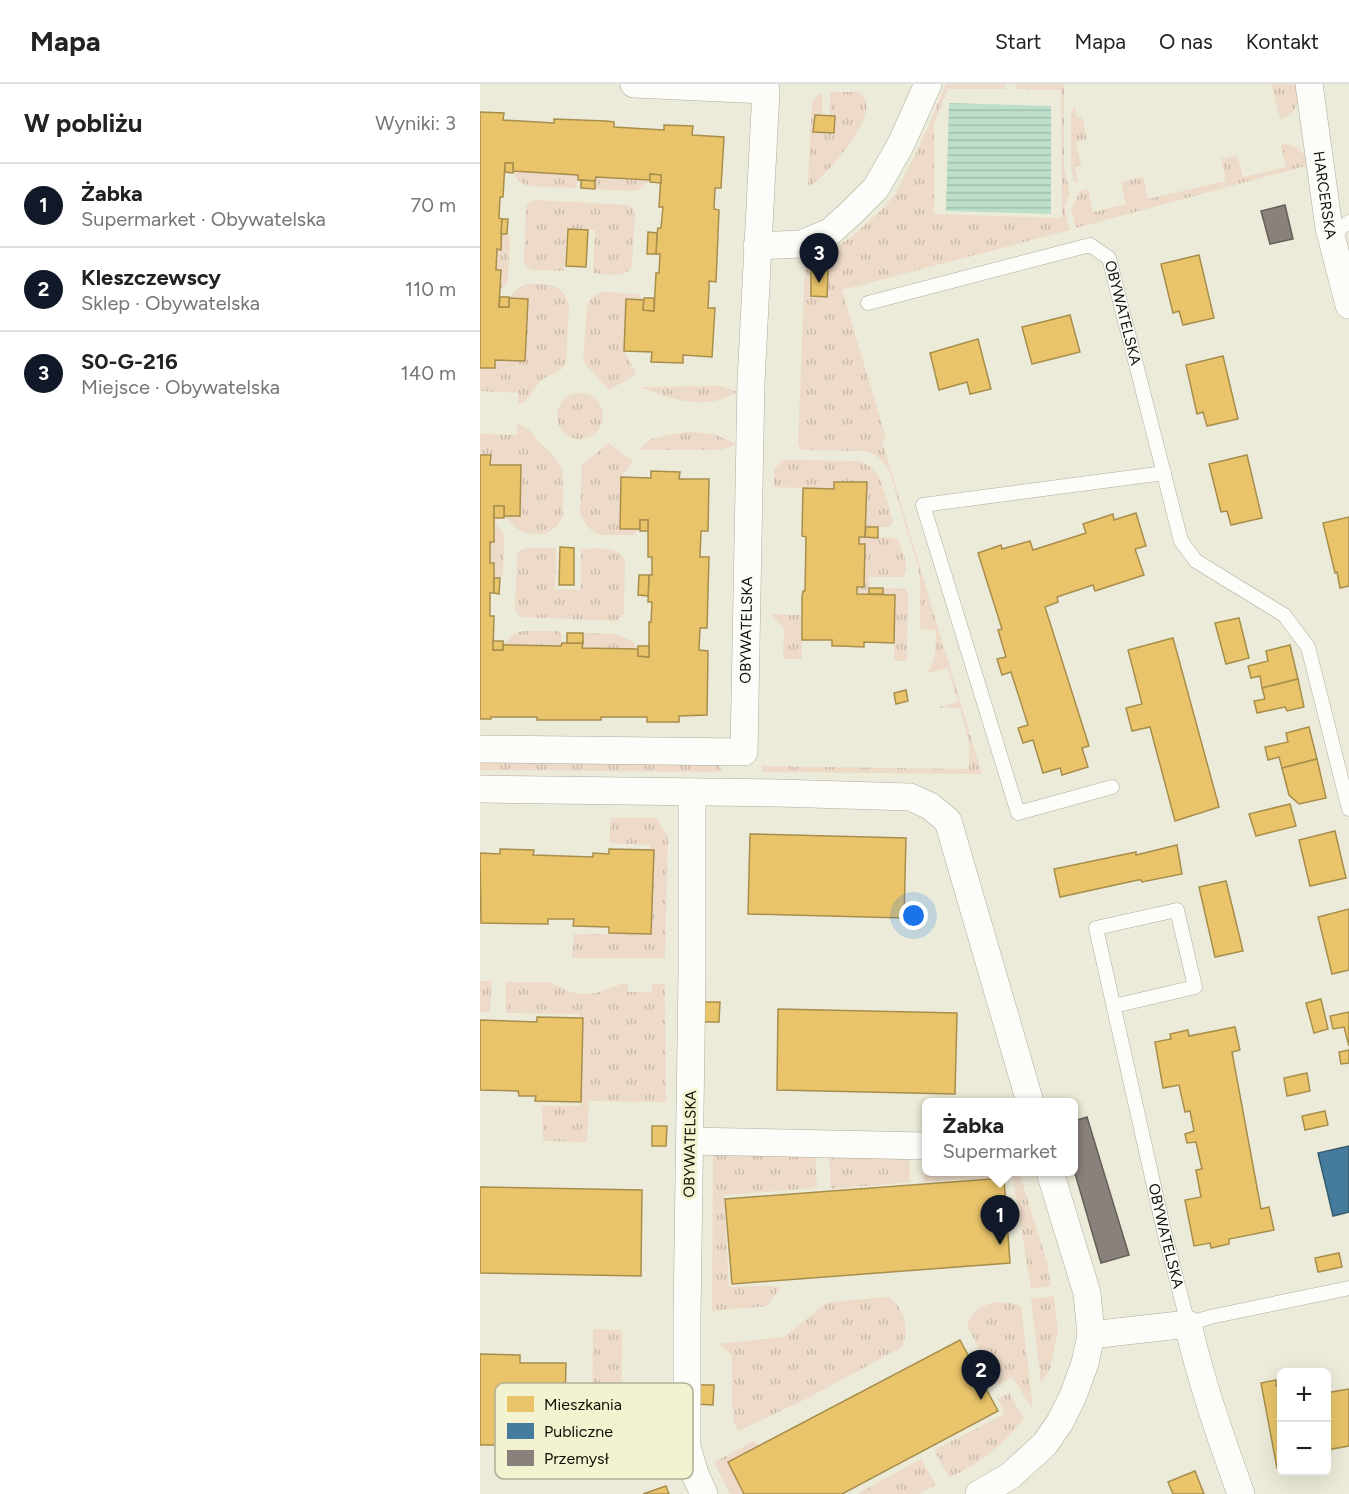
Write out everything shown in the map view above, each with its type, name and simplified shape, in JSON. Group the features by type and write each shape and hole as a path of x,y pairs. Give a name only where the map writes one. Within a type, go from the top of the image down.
{"street":[{"name":"OBYWATELSKA","path":"480,749 744,752 750,417 766,90 634,84"},
{"path":"757,246 801,244 830,232 851,213 876,188 901,144 928,84"},
{"name":"HARCERSKA","path":"1309,84 1339,225 1349,304"},
{"path":"480,789 910,797 930,806 948,821 1029,1098"},
{"name":"OBYWATELSKA","path":"688,1383 692,792"},
{"path":"690,1141 922,1146"},
{"path":"979,1494 1010,1476 1045,1444 1060,1422 1073,1396 1085,1363 1091,1335 1086,1293 1051,1176"},
{"name":"OBYWATELSKA","path":"1188,1324 1203,1384 1241,1494"},
{"path":"1091,1335 1188,1324"},
{"name":"OBYWATELSKA","path":"693,1467 704,1494"}],"lane":[{"name":"OBYWATELSKA","path":"868,303 1090,245 1109,258 1181,541 1196,561 1284,615 1308,647 1349,809"},
{"path":"1112,787 1018,813 923,505 1164,473"},
{"name":"OBYWATELSKA","path":"1114,1006 1195,987 1177,910 1096,928 1164,1231 1188,1324"},
{"path":"1188,1324 1209,1317 1349,1288"}],"green space":[{"path":"946,84 1005,84 1006,89 948,89 934,123 934,214 1062,218 1061,90 1016,89 1015,84 1064,84 1064,167 1070,194 1064,207 1070,230 842,290 886,438 882,441 982,774 762,772 762,766 969,769 969,743 960,708 937,708 958,701 948,668 927,673 934,658 936,630 920,629 918,566 890,473 880,459 869,452 802,450 798,445 805,261 850,238 885,207 897,191 921,143"},
{"path":"1271,84 1295,84 1298,101 1294,110 1286,117 1280,119"},
{"path":"822,92 822,116 815,115 813,132 834,133 830,116 830,92 858,92 865,100 866,112 852,141 829,169 810,186 808,184 812,102"},
{"path":"1075,106 1077,118 1082,117 1087,139 1076,142 1081,165 1075,167 1078,183 1074,182 1071,167 1071,112"},
{"path":"1281,145 1294,146 1300,151 1309,165 1076,228 1071,209 1080,191 1088,189 1093,212 1126,204 1121,182 1143,177 1148,199 1226,181 1221,159 1237,155 1243,177 1286,167"},
{"path":"513,171 578,175 577,185 574,188 527,185 516,178"},
{"path":"596,177 650,180 640,189 632,191 595,189"},
{"path":"536,200 628,205 633,209 635,215 632,266 620,275 593,273 595,230 567,229 564,271 532,270 526,267 524,260 526,207 530,202"},
{"path":"501,234 510,236 510,239 508,277 500,290 496,270 497,249 500,249"},
{"path":"526,284 553,286 563,292 566,297 569,305 566,364 542,380 525,401 518,405 518,393 480,391 480,368 494,368 495,360 525,361 528,300 509,298 519,287"},
{"path":"604,292 638,294 644,300 626,299 624,351 637,374 609,390 583,362 587,305 594,296"},
{"path":"721,386 738,392 715,401 697,402 667,397 640,387"},
{"path":"580,393 596,400 603,416 596,432 580,439 564,432 557,416 564,400"},
{"path":"517,423 530,430 563,471 563,516 558,525 545,534 525,533 517,529 504,516 520,516 521,465 490,465 491,455 480,455 480,434 517,435"},
{"path":"690,432 714,435 736,445 719,450 638,450 651,439"},
{"path":"608,443 633,461 621,477 620,529 640,529 633,535 600,535 592,531 580,514 582,465"},
{"path":"783,460 859,461 867,465 876,473 882,485 893,521 892,525 866,527 866,482 834,482 834,489 774,487 774,469"},
{"path":"494,520 504,535 503,574 500,578 494,578 494,563 490,563 490,542"},
{"path":"859,537 894,538 899,541 906,565 903,577 869,577 869,594 857,594 857,587 864,587 865,544 859,544"},
{"path":"525,548 556,548 555,589 581,590 581,549 606,549 622,555 625,560 624,613 615,621 522,617 517,614 515,608 517,557 519,551"},
{"path":"883,588 906,589 908,593 907,661 894,661 895,595 883,594"},
{"path":"770,614 802,615 802,659 783,659 784,628"},
{"path":"522,631 558,631 562,635 561,646 503,645 513,635"},
{"path":"583,633 615,634 632,641 638,649 582,648"},
{"path":"480,762 717,765 722,769 721,772 480,770"},
{"path":"611,818 656,818 668,836 665,958 572,958 574,934 651,934 650,845 609,843"},
{"path":"480,981 492,981 490,1012 480,1012"},
{"path":"506,982 549,982 574,993 586,994 628,983 627,992 651,992 653,983 665,984 666,1102 589,1101 587,1142 543,1141 542,1106 580,1106 580,1014 506,1013"},
{"path":"713,1153 815,1153 817,1188 724,1195 729,1287 781,1287 767,1306 712,1311"},
{"path":"829,1153 909,1155 910,1182 831,1189"},
{"path":"924,1176 1001,1176 1001,1177 924,1182"},
{"path":"1013,1176 1020,1176 1047,1262 1051,1286 1031,1289"},
{"path":"1054,1296 1058,1331 1050,1369 1041,1383 1031,1299"},
{"path":"889,1297 899,1308 906,1326 902,1347 808,1398 739,1431 734,1423 732,1406 732,1355 718,1344 784,1337 830,1302"},
{"path":"994,1302 1021,1306 1033,1410 1012,1377 999,1385 967,1326 977,1310"},
{"path":"593,1329 622,1330 622,1383 593,1383"},
{"path":"1009,1393 1024,1419 990,1453 972,1466 949,1477 934,1450 1005,1414 998,1399"},
{"path":"754,1441 758,1447 728,1462 744,1494 730,1494 714,1462"},
{"path":"921,1459 936,1485 918,1494 857,1494"}],"shaded area":[{"path":"949,103 1051,106 1051,214 946,211"}],"building: Mieszkania":[{"path":"480,112 504,113 503,120 554,123 554,119 606,121 614,122 614,127 664,130 664,125 693,126 692,135 724,137 721,188 715,188 714,209 719,210 716,282 709,281 708,308 715,308 712,357 683,355 683,363 651,362 652,352 624,351 626,299 644,300 643,310 654,311 656,273 659,273 660,254 656,254 657,233 658,228 661,228 663,207 659,207 661,175 650,174 650,180 596,177 595,181 578,180 578,175 513,171 513,163 505,163 499,218 502,219 501,250 497,249 496,270 501,270 499,307 509,307 509,298 528,299 525,361 495,360 495,368 480,368"},
{"path":"815,115 835,116 834,133 813,132"},
{"path":"505,163 513,163 513,173 505,172"},
{"path":"650,174 661,175 661,183 650,182"},
{"path":"581,180 595,181 595,189 581,188"},
{"path":"502,219 508,219 507,234 501,234"},
{"path":"568,229 588,230 586,267 566,266"},
{"path":"648,232 657,233 656,254 647,254"},
{"path":"1199,255 1214,318 1183,325 1179,311 1173,313 1161,264"},
{"path":"811,270 828,271 827,297 811,296"},
{"path":"500,297 509,297 509,307 499,307"},
{"path":"644,298 654,298 654,311 643,310"},
{"path":"1070,315 1080,352 1032,364 1022,327"},
{"path":"978,339 991,389 970,394 967,382 939,390 930,353"},
{"path":"1223,356 1238,419 1207,426 1203,412 1197,414 1186,365"},
{"path":"480,455 491,455 490,465 521,465 520,516 504,516 504,506 494,506 494,542 490,542 490,563 494,563 494,593 490,593 490,616 494,616 493,650 503,650 503,645 561,646 562,643 583,643 582,648 638,649 638,656 649,657 649,622 651,622 652,602 648,602 652,557 648,557 648,520 640,520 640,529 620,529 621,477 651,478 651,471 680,472 679,479 709,479 708,531 701,531 700,557 709,557 707,628 700,628 699,650 708,651 707,715 679,716 679,722 647,722 647,717 601,717 601,720 537,720 537,717 480,719"},
{"path":"1247,455 1262,518 1231,525 1227,511 1221,512 1209,464"},
{"path":"834,482 867,482 865,537 859,537 859,544 865,544 864,587 857,587 857,594 895,595 894,643 864,642 864,647 832,646 832,640 802,640 806,537 802,536 803,488 834,489"},
{"path":"494,506 504,506 504,518 494,518"},
{"path":"1136,513 1146,546 1135,549 1144,575 1095,591 1093,585 1057,597 1058,602 1045,607 1089,746 1082,748 1088,767 1062,775 1060,768 1043,773 1033,740 1023,743 1018,728 1028,725 1011,672 1002,675 997,659 1006,657 998,630 1002,629 978,553 1001,545 1002,549 1030,541 1033,550 1086,533 1083,524 1113,514 1114,520"},
{"path":"1349,517 1349,586 1340,588 1323,523"},
{"path":"640,520 648,520 648,531 640,531"},
{"path":"866,527 878,527 878,538 865,537"},
{"path":"560,547 574,548 574,585 559,585"},
{"path":"639,575 649,575 648,596 638,595"},
{"path":"494,578 500,578 499,594 494,593"},
{"path":"869,588 883,588 883,594 869,594"},
{"path":"1239,618 1249,658 1226,664 1215,623"},
{"path":"567,633 583,633 583,643 567,643"},
{"path":"1173,638 1219,807 1175,821 1150,727 1132,731 1126,708 1142,704 1128,650"},
{"path":"493,641 503,641 503,650 493,650"},
{"path":"1290,645 1298,679 1262,688 1260,676 1251,678 1248,666 1268,661 1266,651"},
{"path":"638,646 649,646 649,657 638,656"},
{"path":"1298,679 1304,707 1287,711 1285,707 1257,713 1254,701 1265,699 1262,688"},
{"path":"906,690 908,701 896,704 894,693"},
{"path":"1309,727 1317,759 1282,768 1279,757 1268,760 1265,747 1288,742 1286,733"},
{"path":"1317,759 1326,798 1299,804 1289,795 1282,768"},
{"path":"1290,804 1296,826 1256,836 1249,814"},
{"path":"1335,831 1346,878 1310,886 1299,840"},
{"path":"750,834 906,838 904,918 748,914"},
{"path":"1177,845 1182,874 1142,882 1138,880 1060,897 1054,869 1136,852 1136,855"},
{"path":"500,849 534,850 533,855 593,857 593,853 609,854 609,849 654,850 651,934 609,933 609,927 573,926 574,919 548,919 548,924 481,923 480,853 500,854"},
{"path":"1226,881 1243,951 1215,957 1199,887"},
{"path":"1349,909 1349,970 1332,974 1318,917"},
{"path":"1321,999 1328,1029 1314,1033 1306,1003"},
{"path":"701,1002 720,1002 719,1022 701,1022"},
{"path":"778,1009 957,1013 955,1094 777,1090"},
{"path":"1349,1012 1349,1046 1344,1027 1333,1029 1330,1016"},
{"path":"537,1017 583,1018 581,1102 535,1101 536,1096 519,1096 518,1091 480,1090 480,1020 537,1022"},
{"path":"1235,1027 1240,1050 1232,1052 1261,1209 1269,1207 1274,1230 1229,1239 1229,1244 1211,1248 1210,1243 1194,1246 1185,1200 1201,1197 1196,1170 1202,1169 1196,1142 1187,1143 1185,1134 1194,1131 1190,1111 1185,1112 1179,1085 1163,1088 1155,1042 1171,1039 1170,1034 1188,1030 1189,1036"},
{"path":"1349,1050 1349,1063 1341,1064 1339,1052"},
{"path":"1307,1073 1310,1091 1287,1096 1284,1078"},
{"path":"1325,1111 1328,1125 1305,1130 1302,1116"},
{"path":"652,1126 667,1126 666,1146 652,1146"},
{"path":"1004,1178 1010,1263 732,1284 725,1199"},
{"path":"480,1187 642,1190 641,1276 480,1273"},
{"path":"1339,1253 1342,1267 1318,1272 1315,1258"},
{"path":"960,1340 998,1411 842,1494 744,1494 728,1462"},
{"path":"480,1354 520,1355 520,1363 566,1363 565,1383 495,1383 495,1445 480,1445"},
{"path":"1276,1380 1277,1468 1261,1383"},
{"path":"695,1385 714,1385 713,1405 695,1404"},
{"path":"1349,1389 1349,1446 1331,1449 1331,1422 1331,1392"},
{"path":"1195,1471 1204,1494 1173,1494 1168,1482"},
{"path":"666,1486 669,1494 643,1494"}],"building: Publiczne":[{"path":"1349,1146 1349,1212 1333,1216 1318,1153"}],"building: Przemysł":[{"path":"1285,205 1293,239 1270,244 1261,211"},
{"path":"1087,1117 1129,1255 1101,1263 1076,1176 1078,1176 1078,1120"}],"place":[{"name":"S0-G-216","path":"819,283"},
{"name":"Żabka","path":"1000,1245"},
{"name":"Kleszczewscy","path":"981,1400"}]}
